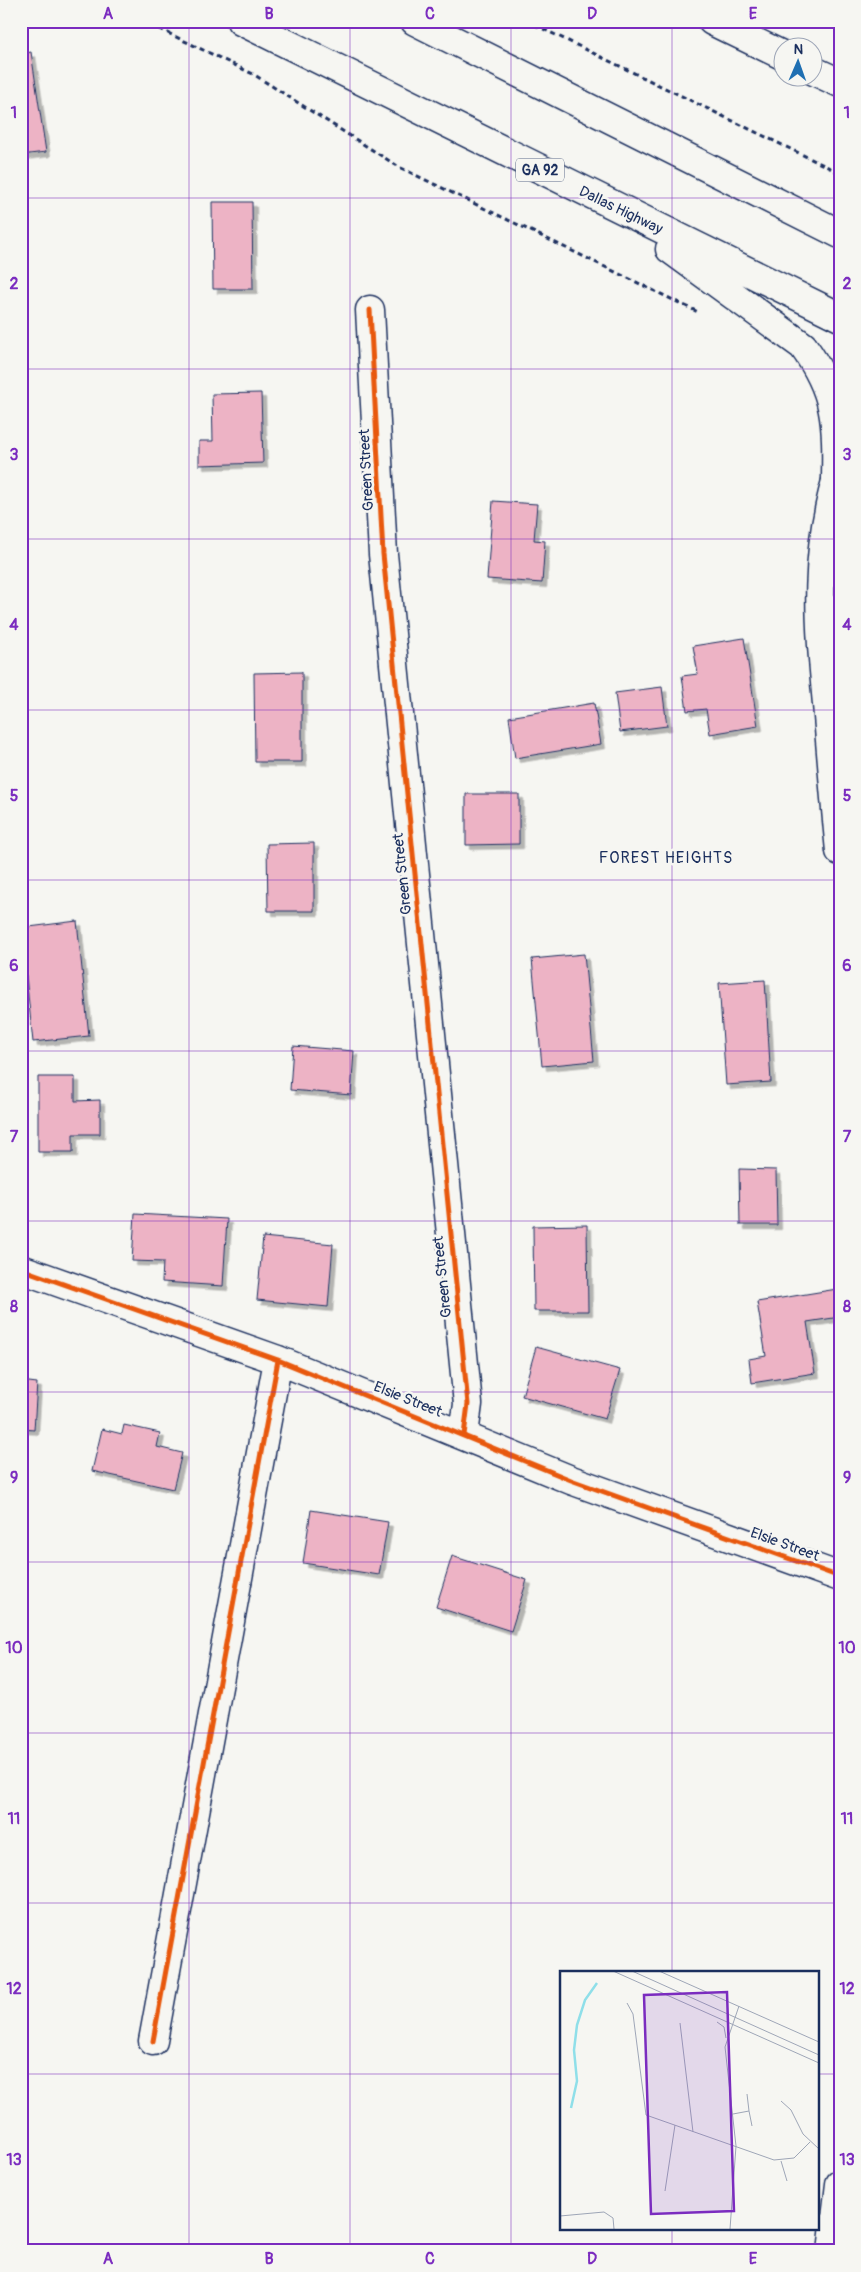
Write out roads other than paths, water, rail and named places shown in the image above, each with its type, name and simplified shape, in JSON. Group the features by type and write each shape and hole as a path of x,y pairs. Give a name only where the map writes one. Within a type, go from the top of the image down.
{"street":[{"name":"Dallas Highway","path":"241,21 840,317"},
{"path":"415,21 840,234"},
{"path":"712,21 774,51"},
{"path":"824,76 840,83"},
{"path":"606,203 803,346 817,366 830,396 837,430 839,474 825,520 819,574 820,634 840,851"},
{"name":"Green Street","path":"370,310 383,554 468,1404 464,1435"},
{"name":"Elsie Street","path":"21,1270 278,1360 571,1480 840,1577"},
{"path":"153,2041 278,1360"},
{"path":"832,2251 840,2184"}],"district":[{"name":"FOREST HEIGHTS","path":"666,857"}]}
